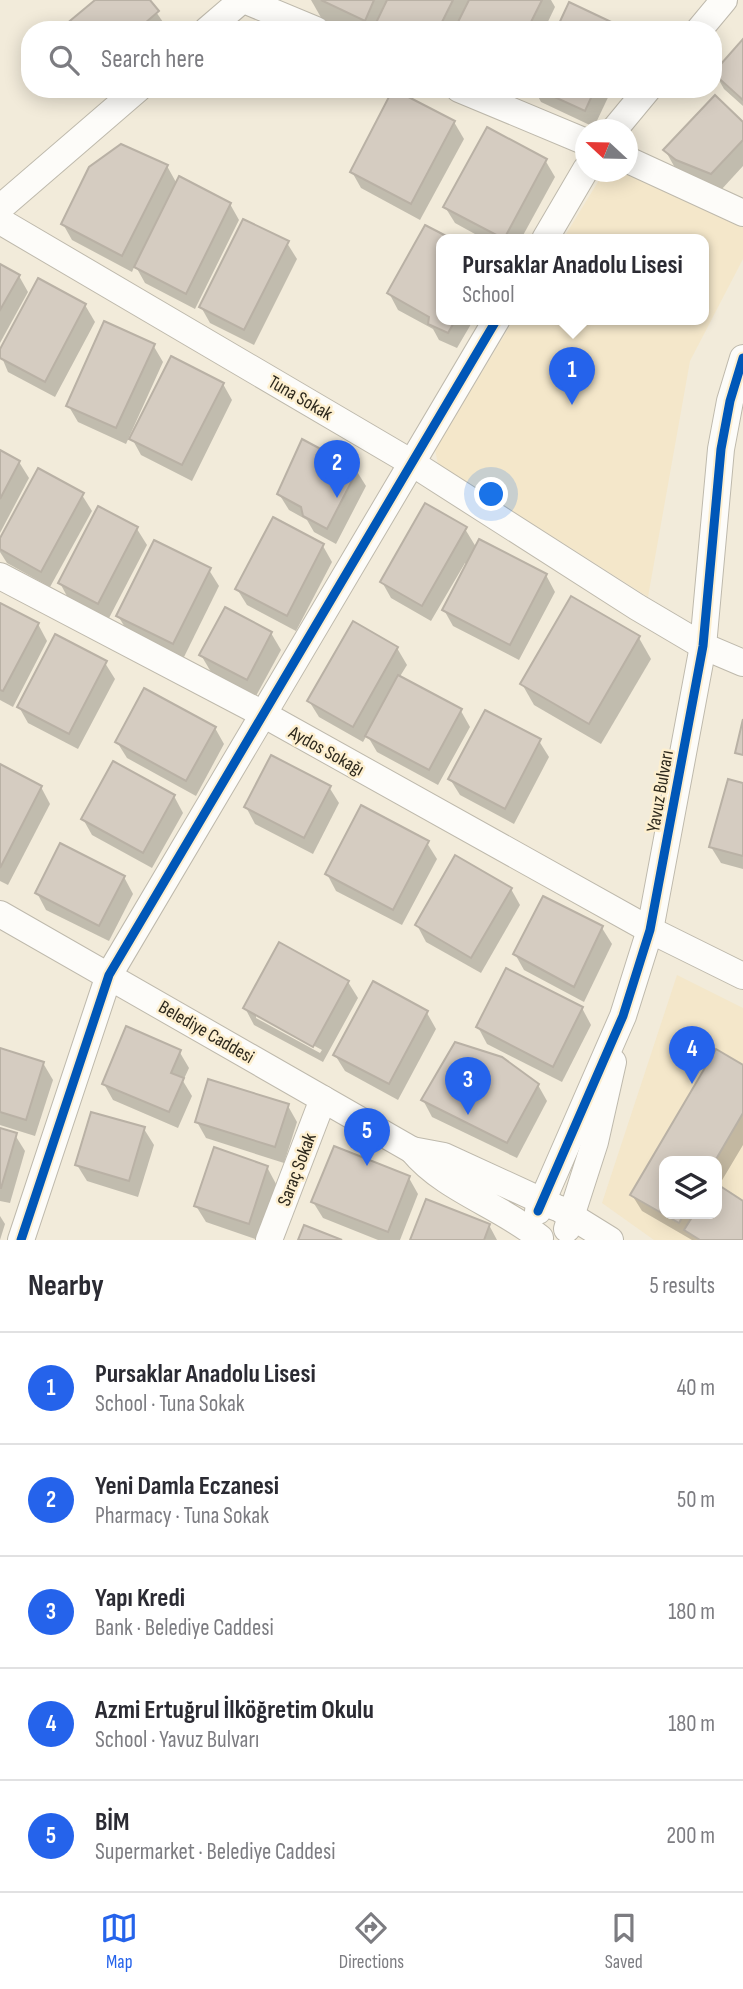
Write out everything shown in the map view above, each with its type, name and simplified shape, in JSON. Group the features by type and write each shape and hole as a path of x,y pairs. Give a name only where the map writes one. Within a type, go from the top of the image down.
{"street":[{"path":"218,21 243,0 294,21"},
{"path":"706,21 724,0"},
{"path":"0,208 128,98"},
{"path":"481,98 575,137"},
{"path":"623,119 641,98"},
{"path":"638,165 743,214"},
{"path":"548,234 579,182"},
{"name":"Tuna Sokak","path":"0,221 412,463 703,646 743,663"},
{"path":"22,1240 109,975 493,325"},
{"name":"Yavuz Bulvarı","path":"550,1226 606,1099 622,1016 650,930 703,646 721,449 730,401 743,358"},
{"name":"Aydos Sokağı","path":"0,576 263,714 650,930 743,976"},
{"name":"Belediye Caddesi","path":"0,914 412,1150 444,1156 550,1226 610,1240"},
{"name":"Saraç Sokak","path":"269,1240 323,1099"}],"shaded area":[{"path":"638,180 743,227 743,259 709,324 709,234 566,234 598,182 638,182"},
{"path":"510,325 709,325 690,361 648,597 438,464 435,450"},
{"path":"677,975 743,1008 743,1240 654,1240 602,1203"}],"building":[{"path":"95,0 150,0 159,11 147,21 70,21"},
{"path":"321,0 374,0 365,21"},
{"path":"387,0 453,0 442,21 377,21"},
{"path":"469,0 542,0 532,21 458,21"},
{"path":"569,2 609,21 560,21"},
{"path":"743,39 743,100 722,81 722,63"},
{"path":"388,98 410,98 455,121 411,204 350,172"},
{"path":"557,98 591,98 585,111"},
{"path":"712,98 718,98 743,122 743,140 711,174 676,160 663,150"},
{"path":"487,127 547,159 507,234 494,234 443,207"},
{"path":"121,144 168,165 122,256 61,224 89,167"},
{"path":"179,176 231,203 186,294 134,267"},
{"path":"243,219 289,241 244,330 199,307"},
{"path":"425,225 442,234 436,234 436,325 453,325 448,333 428,324 429,317 387,293"},
{"path":"0,264 20,275 0,310"},
{"path":"38,278 86,304 45,382 0,358 0,349"},
{"path":"104,321 155,344 116,428 66,406"},
{"path":"171,356 224,383 182,465 129,439"},
{"path":"302,439 358,469 327,529 303,516 301,507 277,494"},
{"path":"0,450 20,461 0,499"},
{"path":"38,468 84,493 41,572 0,549 0,538"},
{"path":"425,503 467,527 422,606 380,582"},
{"path":"98,506 138,527 98,604 58,583"},
{"path":"273,517 324,544 287,616 235,589"},
{"path":"479,539 547,574 510,645 442,610"},
{"path":"154,540 211,568 173,644 116,616"},
{"path":"571,596 640,636 589,724 520,684"},
{"path":"0,603 39,623 3,691 0,690"},
{"path":"225,607 272,632 247,680 199,655"},
{"path":"353,621 398,647 353,727 307,701"},
{"path":"55,634 107,661 69,734 17,707"},
{"path":"398,675 462,709 429,770 365,736"},
{"path":"144,688 216,727 186,781 115,742"},
{"path":"485,710 541,739 505,809 448,779"},
{"path":"743,719 743,755 735,753"},
{"path":"271,755 331,786 304,838 244,807"},
{"path":"113,761 175,795 143,853 81,819"},
{"path":"0,764 42,786 0,868"},
{"path":"728,779 743,783 743,856 709,847"},
{"path":"361,805 429,841 393,910 325,874"},
{"path":"60,843 125,876 99,926 35,893"},
{"path":"455,855 512,888 471,958 415,925"},
{"path":"543,896 603,926 574,987 513,954"},
{"path":"279,942 349,981 313,1047 243,1008"},
{"path":"506,968 583,1007 553,1067 476,1027"},
{"path":"373,981 428,1011 389,1084 333,1055"},
{"path":"126,1026 181,1050 171,1073 184,1078 169,1112 102,1084"},
{"path":"455,1042 502,1057 539,1084 507,1143 421,1100"},
{"path":"0,1048 44,1062 26,1120 0,1112"},
{"path":"716,1049 743,1065 743,1113 718,1156 659,1156 659,1212 630,1195"},
{"path":"208,1079 289,1104 275,1147 195,1122"},
{"path":"91,1112 145,1127 129,1181 75,1165"},
{"path":"0,1128 17,1133 1,1188 0,1188"},
{"path":"334,1146 410,1176 388,1232 311,1202"},
{"path":"214,1147 268,1166 249,1224 194,1206"},
{"path":"722,1187 743,1201 743,1240 700,1240 684,1230 691,1219 722,1219"},
{"path":"426,1199 490,1224 484,1240 410,1240"},
{"path":"304,1225 342,1240 298,1240"}],"cycle path":[{"path":"21,1240 109,975 493,325"},
{"path":"538,1211 623,1016 650,930 703,646 721,449 730,401 743,358"}],"place":[{"name":"Pursaklar Anadolu Lisesi","path":"572,405"},
{"name":"Yeni Damla Eczanesi","path":"337,498"},
{"name":"Azmi Ertuğrul İlköğretim Okulu","path":"692,1084"},
{"name":"Yapı Kredi","path":"468,1115"},
{"name":"BİM","path":"367,1166"}]}
